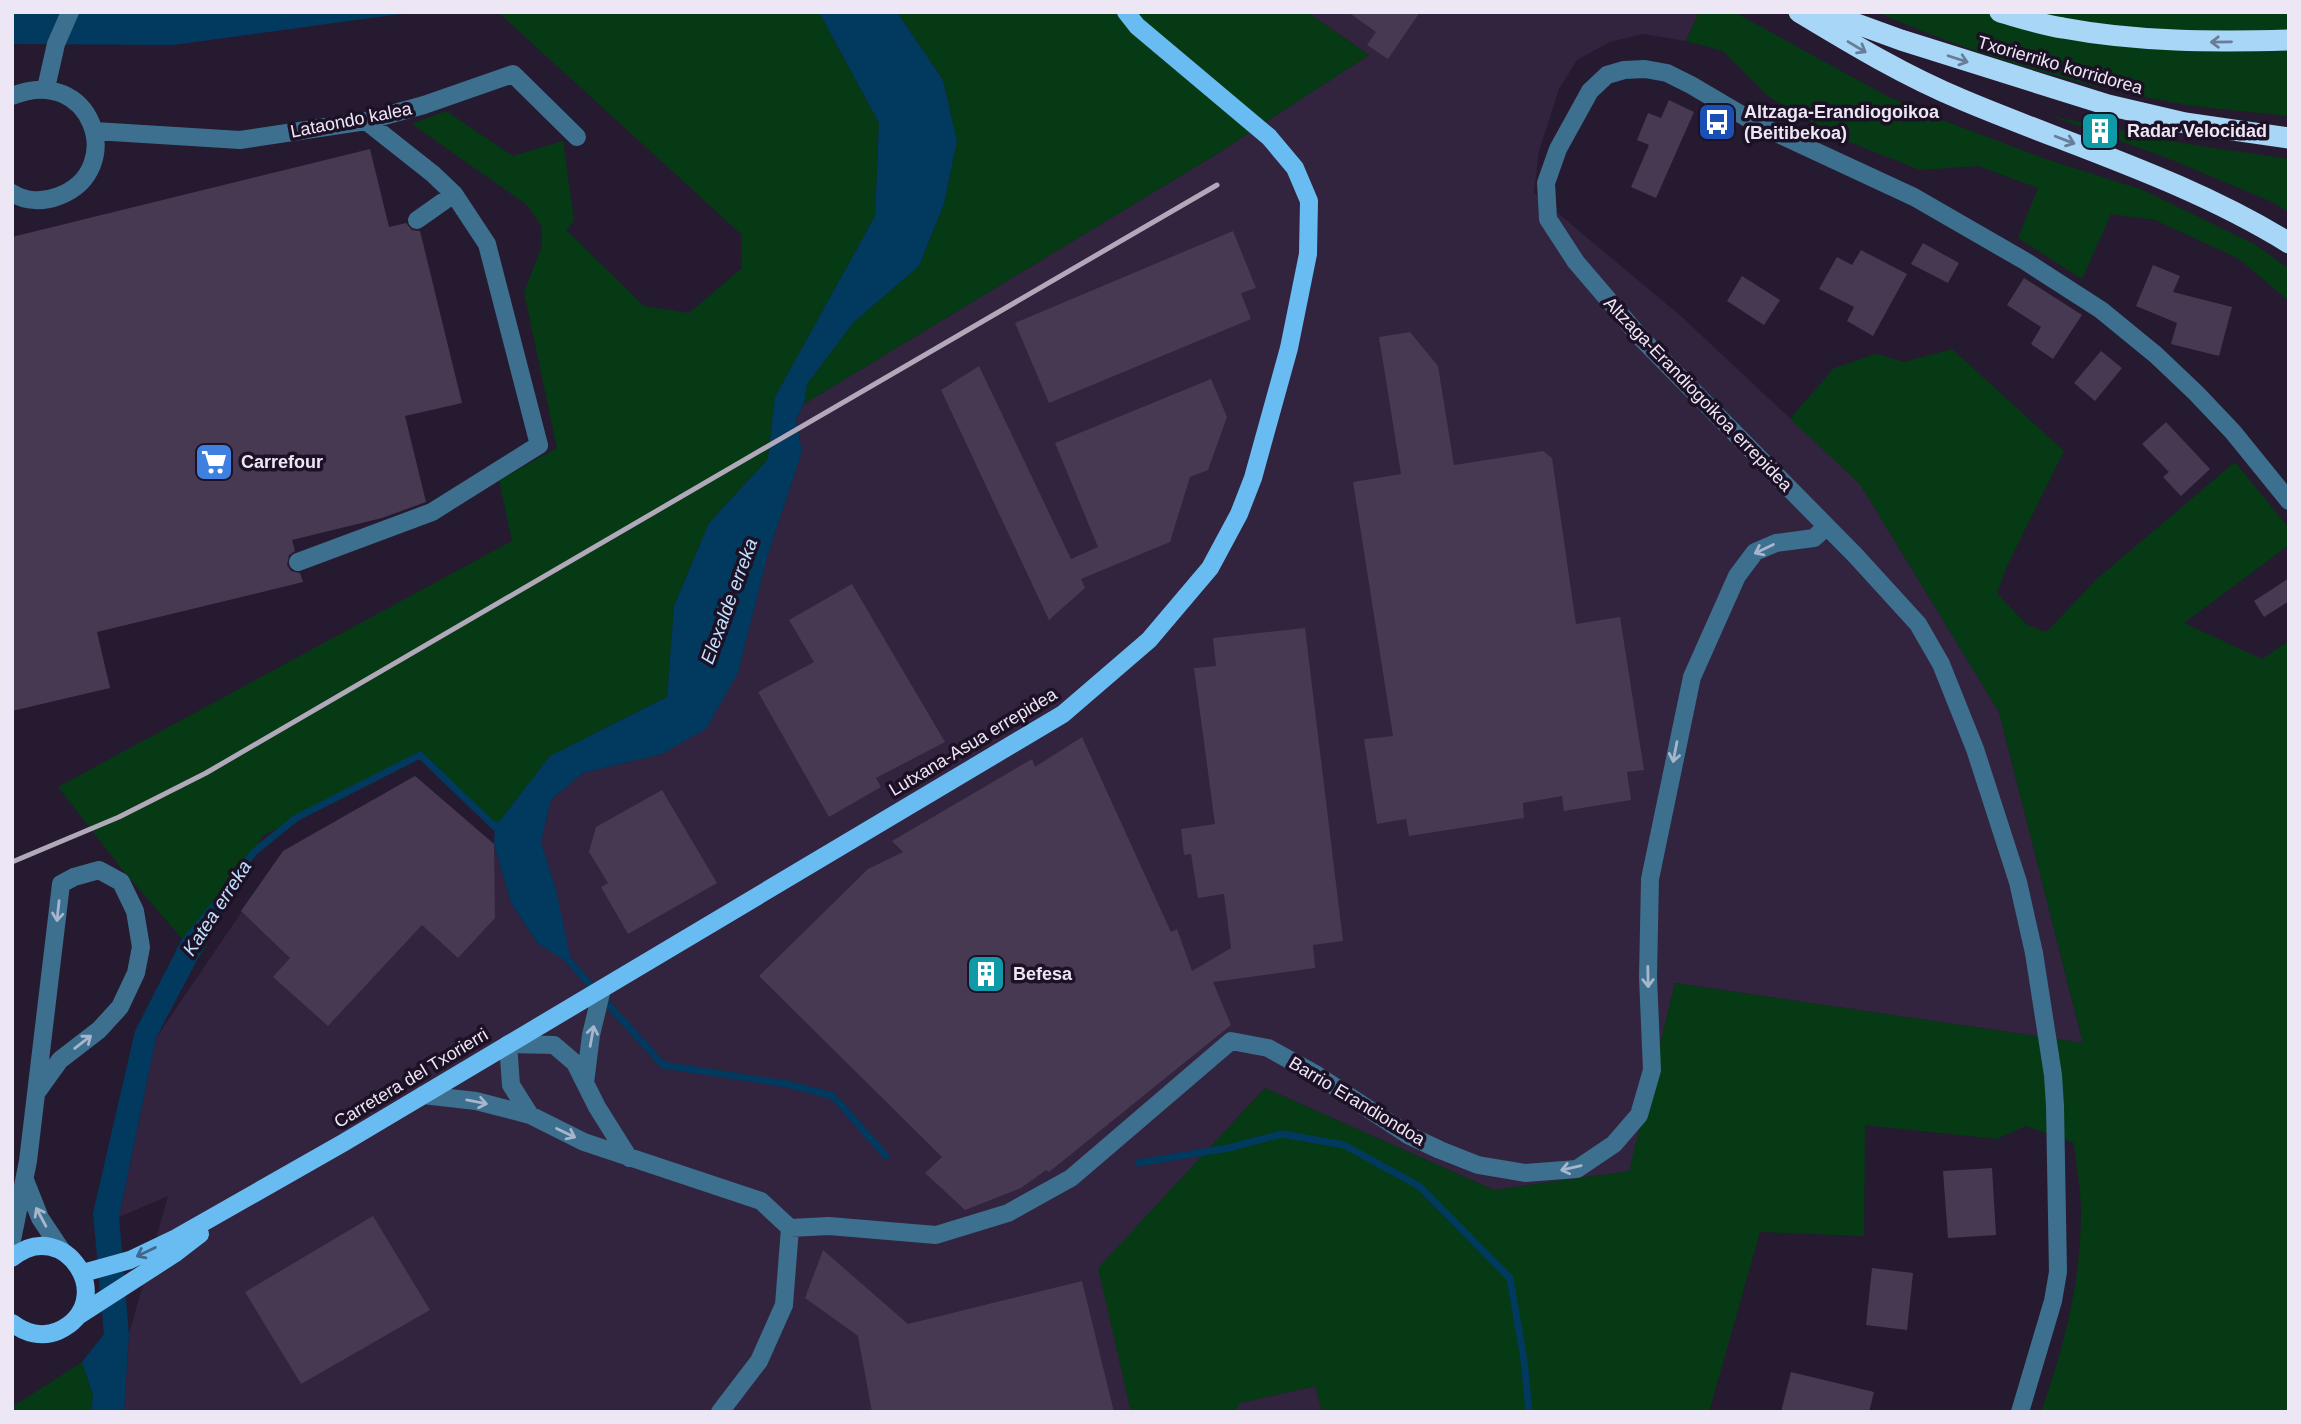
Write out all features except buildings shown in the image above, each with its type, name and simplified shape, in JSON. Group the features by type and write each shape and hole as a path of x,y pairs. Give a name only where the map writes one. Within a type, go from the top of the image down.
{"highway":[{"path":"1799,12 1891,67 1962,99 2180,185 2244,216 2289,243"},
{"name":"Txorierriko korridorea","path":"1824,12 1927,49 2108,105 2185,123 2289,138"},
{"name":"Txorierriko korridorea","path":"2000,12 2063,28 2137,37 2212,42 2289,40"}],"main road":[{"name":"Lutxana-Asua errepidea","path":"602,989 1063,714 1149,640 1210,568 1216,557 1239,514 1274,409 1308,254 1309,201 1295,168 1269,137 1137,26 1126,12"},
{"name":"Carretera del Txorierri","path":"83,1273 130,1260 242,1200 602,989"},
{"name":"Carretera del Txorierri","path":"39,1335 68,1327 78,1316 174,1255 242,1200"},
{"path":"12,1258 29,1248 40,1246 62,1251 75,1260 83,1273 86,1295 78,1316"},
{"path":"12,1323 26,1332 39,1335"},
{"path":"12,1342 39,1335"}],"street":[{"path":"46,88 56,44 70,12"},
{"name":"Altzaga-Erandiogoikoa errepidea","path":"2020,1412 2053,1301 2058,1272 2053,1075 2034,953 2018,882 1994,802 1941,664 1918,624 1855,555 1641,338 1576,262 1548,219 1546,183 1558,149 1590,90 1607,75 1623,70 1645,69 1667,74 1691,85 1759,125 1914,197 2025,261 2101,310 2156,355 2233,432 2289,501"},
{"name":"Lataondo kalea","path":"95,131 240,140 366,121 424,105 513,74 577,137"},
{"path":"12,96 27,90 46,88 63,93 77,102 89,116 95,131 96,150 91,167 82,182 68,193 51,200 33,200 12,193"},
{"path":"298,562 432,512 539,445 487,244 454,194 366,121"},
{"path":"417,220 454,194"},
{"name":"Barrio Erandiondoa","path":"790,1228 829,1226 936,1235 1008,1213 1071,1178 1231,1041 1268,1048 1317,1075 1408,1135 1478,1165 1525,1173 1577,1169 1614,1144 1639,1115 1652,1070 1648,976 1650,879 1692,677 1737,576 1755,552 1776,543 1814,538 1826,527"},
{"path":"12,1240 25,1180 61,884 99,870 121,882 135,911 141,947 136,973 120,1007 99,1030 60,1060 37,1092"},
{"path":"585,1083 591,1035 602,989"},
{"path":"530,1115 511,1084 508,1044 554,1045 575,1063 629,1158"},
{"path":"423,1095 475,1101 530,1115 584,1142 761,1201 790,1228 784,1305 759,1361 720,1412"},
{"path":"25,1180 40,1218 62,1251"}],"shaded area":[{"path":"1307,12 1699,12 1686,41 1643,34 1610,42 1577,60 1559,89 1539,151 1534,193 1683,318 1860,484 1999,712 2083,1043 1675,983 1630,1171 1494,1190 1265,1088 1099,1268 1131,1412 124,1412 129,1334 168,1196 119,1217 156,1038 283,851 415,776 494,844 511,903 538,944 556,889 541,842 551,800 583,773 662,754 768,554 802,452 796,419 804,404 1215,155 1369,55"},
{"path":"1316,1386 1322,1412 1234,1412 1240,1403"}],"green space":[{"path":"498,12 819,12 879,123 875,216 775,397 768,459 709,523 674,606 667,697 551,756 495,827 420,755 262,836 199,958 125,873 58,787 512,541 499,480 557,448 524,292 542,246 542,227 527,205 412,124 446,111 513,156 563,141 574,221 566,230 644,306 689,313 742,268 741,234"},
{"path":"897,12 1307,12 1369,55 1215,155 804,404 807,384 853,323 919,266 944,204 957,141 943,80"},
{"path":"1699,12 1734,12 1887,96 1929,115 2049,160 2143,190 2256,245 2289,269 2289,301 2239,259 2155,220 2111,214 2082,279 2018,238 2038,188 1978,166 1920,170 1834,136 1768,96 1723,51 1686,41"},
{"path":"1877,12 2289,12 2289,116 2188,105 2108,89 1952,43"},
{"path":"2051,116 2187,144 2289,159 2289,212 2270,201 2167,158"},
{"path":"1952,349 2064,451 2007,566 1997,593 2027,625 2046,632 2098,578 2235,462 2289,528 2289,545 2184,623 2262,659 2289,641 2289,1412 2041,1412 2064,1339 2078,1264 2081,1203 2074,1143 2026,1126 1996,1139 1865,1125 1864,1236 1760,1232 1709,1412 1322,1412 1315,1386 1240,1403 1234,1412 1131,1412 1098,1268 1265,1088 1494,1190 1629,1171 1675,983 2083,1043 1999,712 1860,484 1790,419 1834,368 1876,354 1904,362"},
{"path":"82,1362 93,1395 91,1412 12,1412 12,1407"}],"water":[{"path":"12,12 415,12 173,45 12,44"},
{"path":"819,12 897,12 943,80 957,141 944,204 919,266 853,323 807,384 804,404 796,419 802,452 768,554 738,673 706,729 662,754 583,773 551,800 541,842 556,889 572,965 538,944 511,903 494,844 495,827 550,756 667,697 674,606 709,523 768,459 775,397 875,216 879,123"},
{"path":"254,852 156,1038 119,1217 129,1334 124,1412 91,1412 93,1395 82,1362 104,1334 93,1213 135,1031 182,939"}],"waterway":[{"name":"Katea erreka","path":"248,860 296,818 420,755 495,827 500,824"},
{"name":"Elexalde erreka","path":"568,960 595,990"},
{"name":"Elexalde erreka","path":"603,999 663,1065 787,1084 833,1096 886,1156"},
{"name":"Elexalde erreka","path":"1138,1163 1228,1148 1282,1134 1344,1145 1419,1186 1510,1278 1524,1360 1529,1412"}],"railway":[{"path":"12,862 119,817 206,773 1217,185"}],"place":[{"name":"Altzaga-Erandiogoikoa (Beitibekoa)","path":"1717,122"},
{"name":"Radar Velocidad","path":"2100,131"},
{"name":"Carrefour","path":"214,462"},
{"name":"Befesa","path":"986,974"}]}
